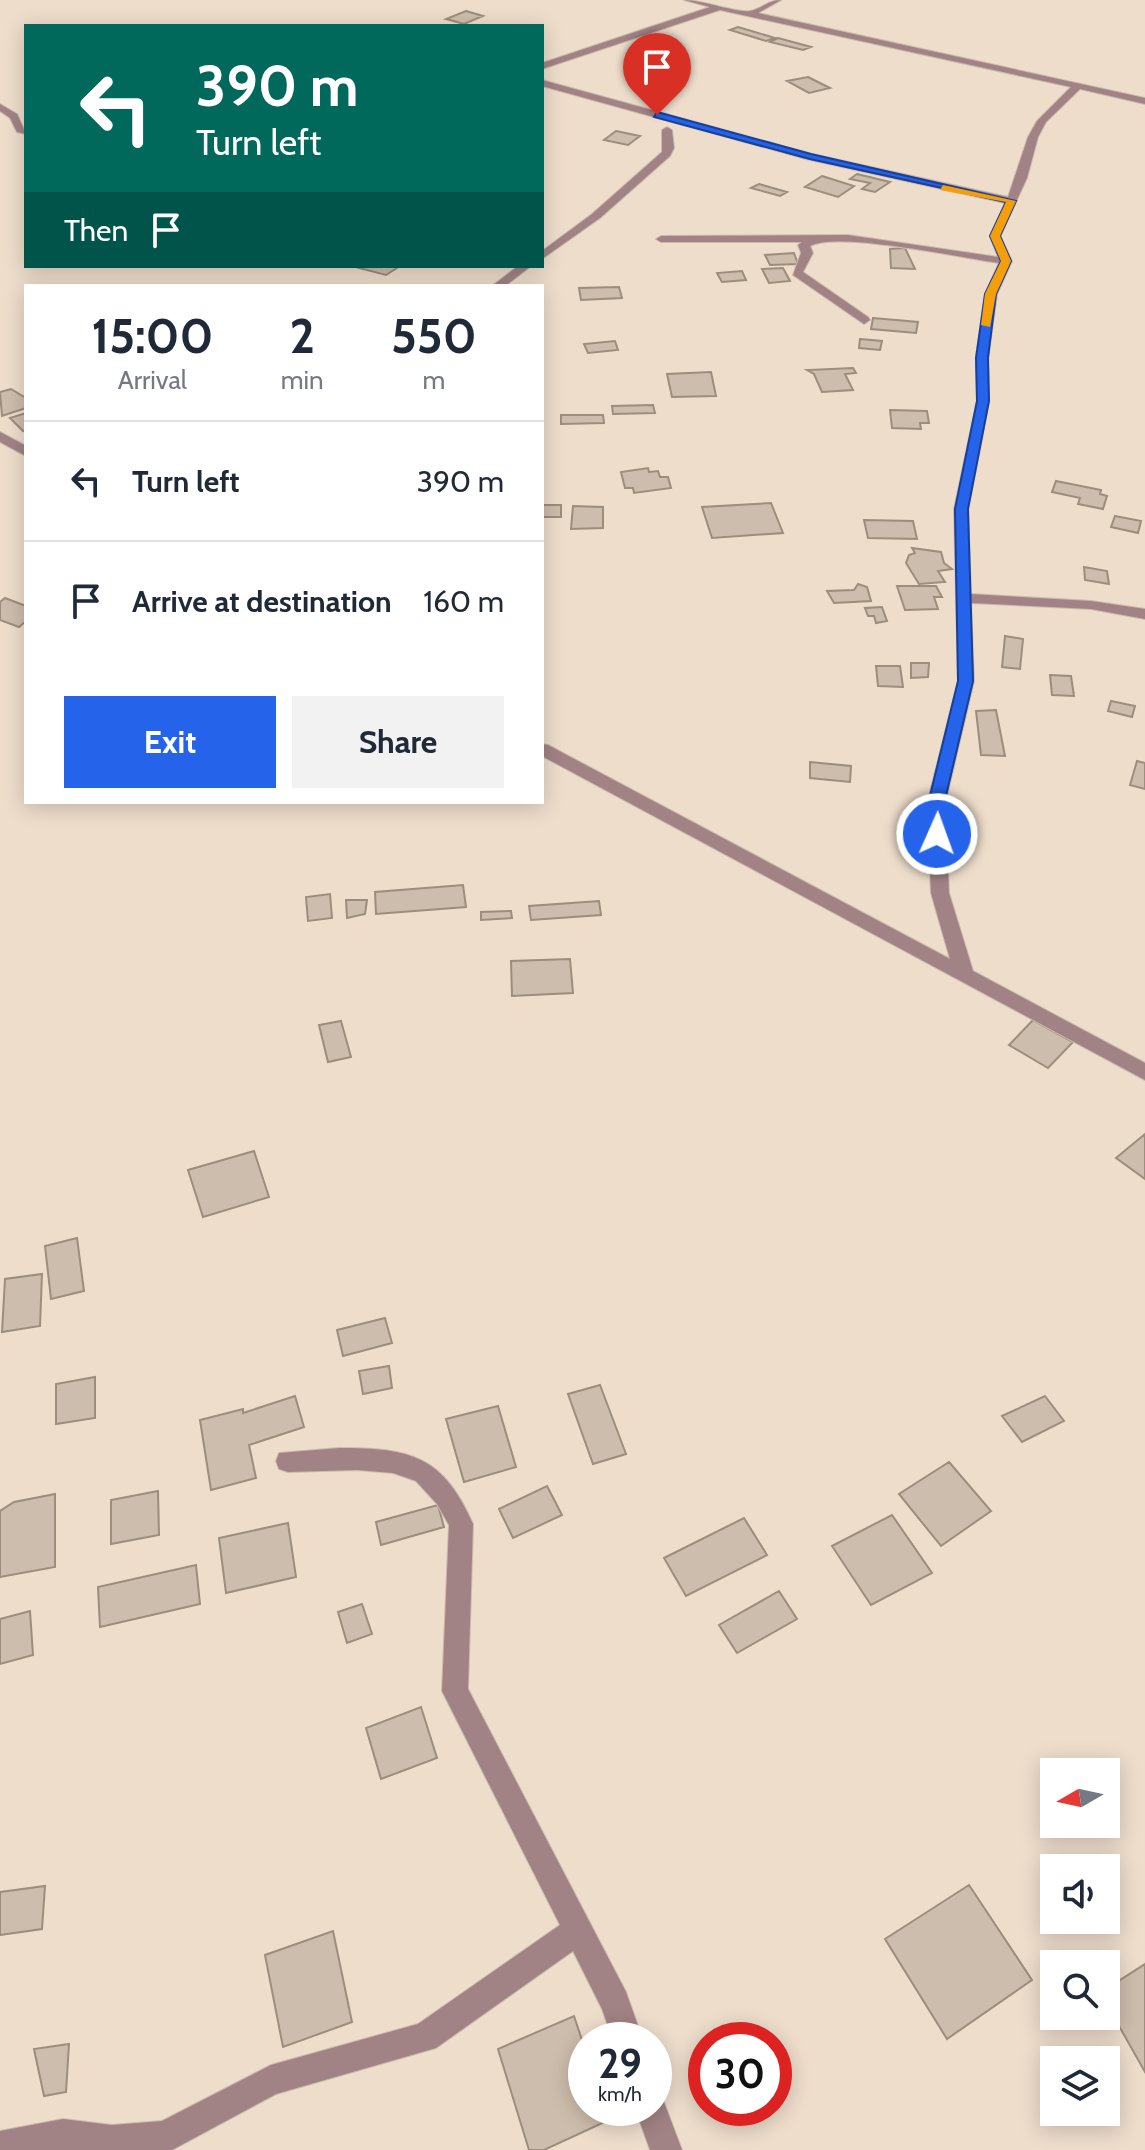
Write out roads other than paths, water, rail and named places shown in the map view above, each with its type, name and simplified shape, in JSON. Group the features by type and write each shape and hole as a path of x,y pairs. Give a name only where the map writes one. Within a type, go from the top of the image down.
{"street":[{"path":"688,0 1145,101"},
{"path":"752,13 777,0"},
{"path":"544,65 721,6"},
{"path":"544,84 810,157 1011,201"},
{"path":"964,974 940,893 936,804 966,681 961,509 983,401 982,358 991,294 1006,261 995,236 1022,178 1033,137 1042,121 1078,86"},
{"path":"0,107 14,116 20,130 24,131"},
{"path":"544,255 596,216 666,154 669,141 667,130"},
{"path":"817,238 804,245 807,253 797,273 864,320"},
{"path":"661,239 874,240 1006,261"},
{"path":"501,284 522,268"},
{"path":"0,436 24,451"},
{"path":"964,598 1091,605 1145,614"},
{"path":"544,750 1145,1072"},
{"path":"288,1461 384,1461 426,1474 452,1507 461,1524 455,1691 615,2003 622,2022"},
{"path":"0,2147 63,2135 112,2141 165,2137 271,2080 425,2037 577,1931"},
{"path":"657,2126 666,2150"}]}
